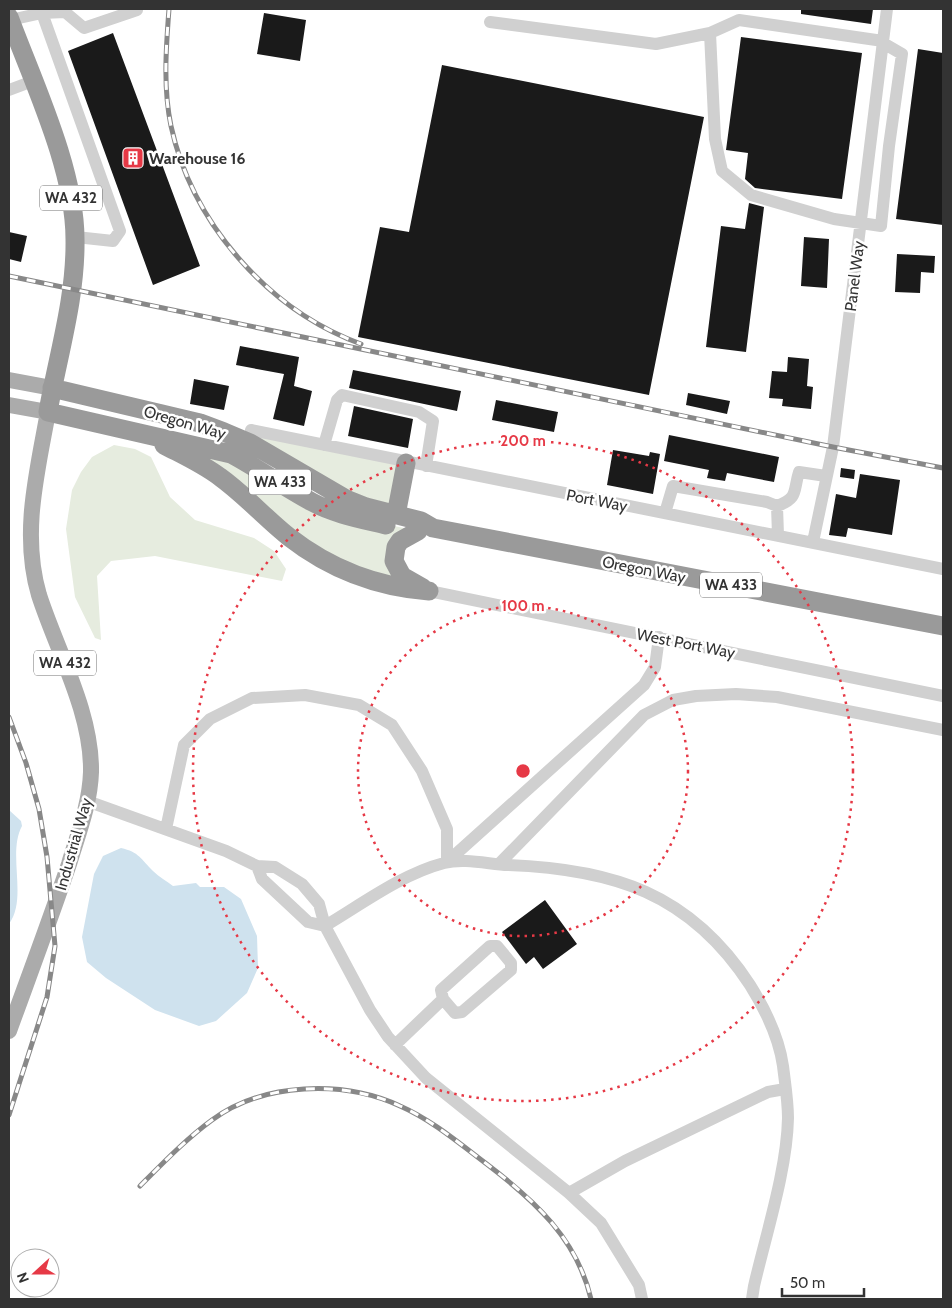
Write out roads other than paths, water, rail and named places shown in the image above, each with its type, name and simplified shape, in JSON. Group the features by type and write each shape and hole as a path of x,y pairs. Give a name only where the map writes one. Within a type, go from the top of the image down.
{"highway":[{"name":"WA 432","path":"9,18 14,46 33,81 68,179 76,237 72,291 52,388"},
{"name":"Industrial Way","path":"48,412 52,388"},
{"name":"Oregon Way","path":"52,388 200,423 224,432 250,443 346,499 421,521 426,530"},
{"name":"Oregon Way","path":"48,412 231,454 259,468 313,503 347,516 943,626"},
{"path":"142,433 218,475 289,537 336,567 373,581 403,589 429,591"},
{"path":"396,515 406,463"},
{"path":"426,530 400,541 396,547 394,561 402,576 429,591"}],"main road":[{"name":"Oregon Way","path":"9,380 52,388"},
{"name":"Oregon Way","path":"9,405 48,412"},
{"name":"Industrial Way","path":"9,1031 53,911 87,801 91,772 78,700 39,595 32,560 32,508 48,412"}],"street":[{"name":"Panel Way","path":"813,542 832,447 887,9"},
{"path":"9,18 45,11 65,12 84,28 137,10"},
{"path":"45,11 120,231 113,241 76,237"},
{"path":"490,22 656,44 710,34 739,20 883,42 902,54 889,146 881,226 834,219 751,195 722,171 715,138 710,34"},
{"path":"9,90 33,81"},
{"path":"870,143 889,146"},
{"path":"324,445 337,400 342,395 419,412 434,421 426,466"},
{"name":"Port Way","path":"251,430 406,463 943,569"},
{"path":"666,513 673,486 759,500 777,506 787,502 796,493 799,472 826,476"},
{"path":"777,506 778,535"},
{"name":"West Port Way","path":"429,591 943,696"},
{"path":"447,862 644,686 655,667 659,637"},
{"path":"499,864 644,715 673,700 696,696 736,694 777,697 943,730"},
{"path":"166,829 184,745 210,718 252,698 304,695 359,704 392,725 422,771 447,829 447,862"},
{"path":"87,801 226,851 257,866 275,867 302,884 319,904 324,926 370,1010 395,1045 446,1096 569,1193 606,1230 639,1285 642,1299"},
{"path":"257,866 262,879 308,922 324,926 420,871 447,862 558,867 606,876 658,896 700,926 733,959 755,993 772,1027 783,1064 788,1118 781,1173 752,1299"},
{"path":"490,946 496,946 511,963 511,970 462,1012 455,1013 443,999 441,990 490,946"},
{"path":"395,1045 443,999"},
{"path":"569,1193 625,1161 750,1100 768,1092 785,1090"}],"water":[{"path":"9,810 21,821 22,826 16,849 17,902 9,924"},
{"path":"121,848 136,854 155,873 173,886 196,883 200,887 224,887 241,899 257,936 258,968 247,993 216,1021 199,1026 155,1010 106,978 87,962 82,937 94,874 103,856"}],"railway":[{"path":"169,9 166,68 168,112 181,162 196,196 216,229 239,259 266,286 295,309 327,329 361,344"},
{"path":"9,276 833,447 943,468"},
{"path":"9,717 26,763 39,809 47,857 55,946 47,997 9,1115"},
{"path":"140,1186 202,1127 232,1107 255,1098 279,1092 304,1089 354,1092 378,1098 400,1106 435,1125 538,1207 565,1240 576,1258 591,1299"}],"place":[{"name":"Warehouse 16","path":"133,158"}]}
